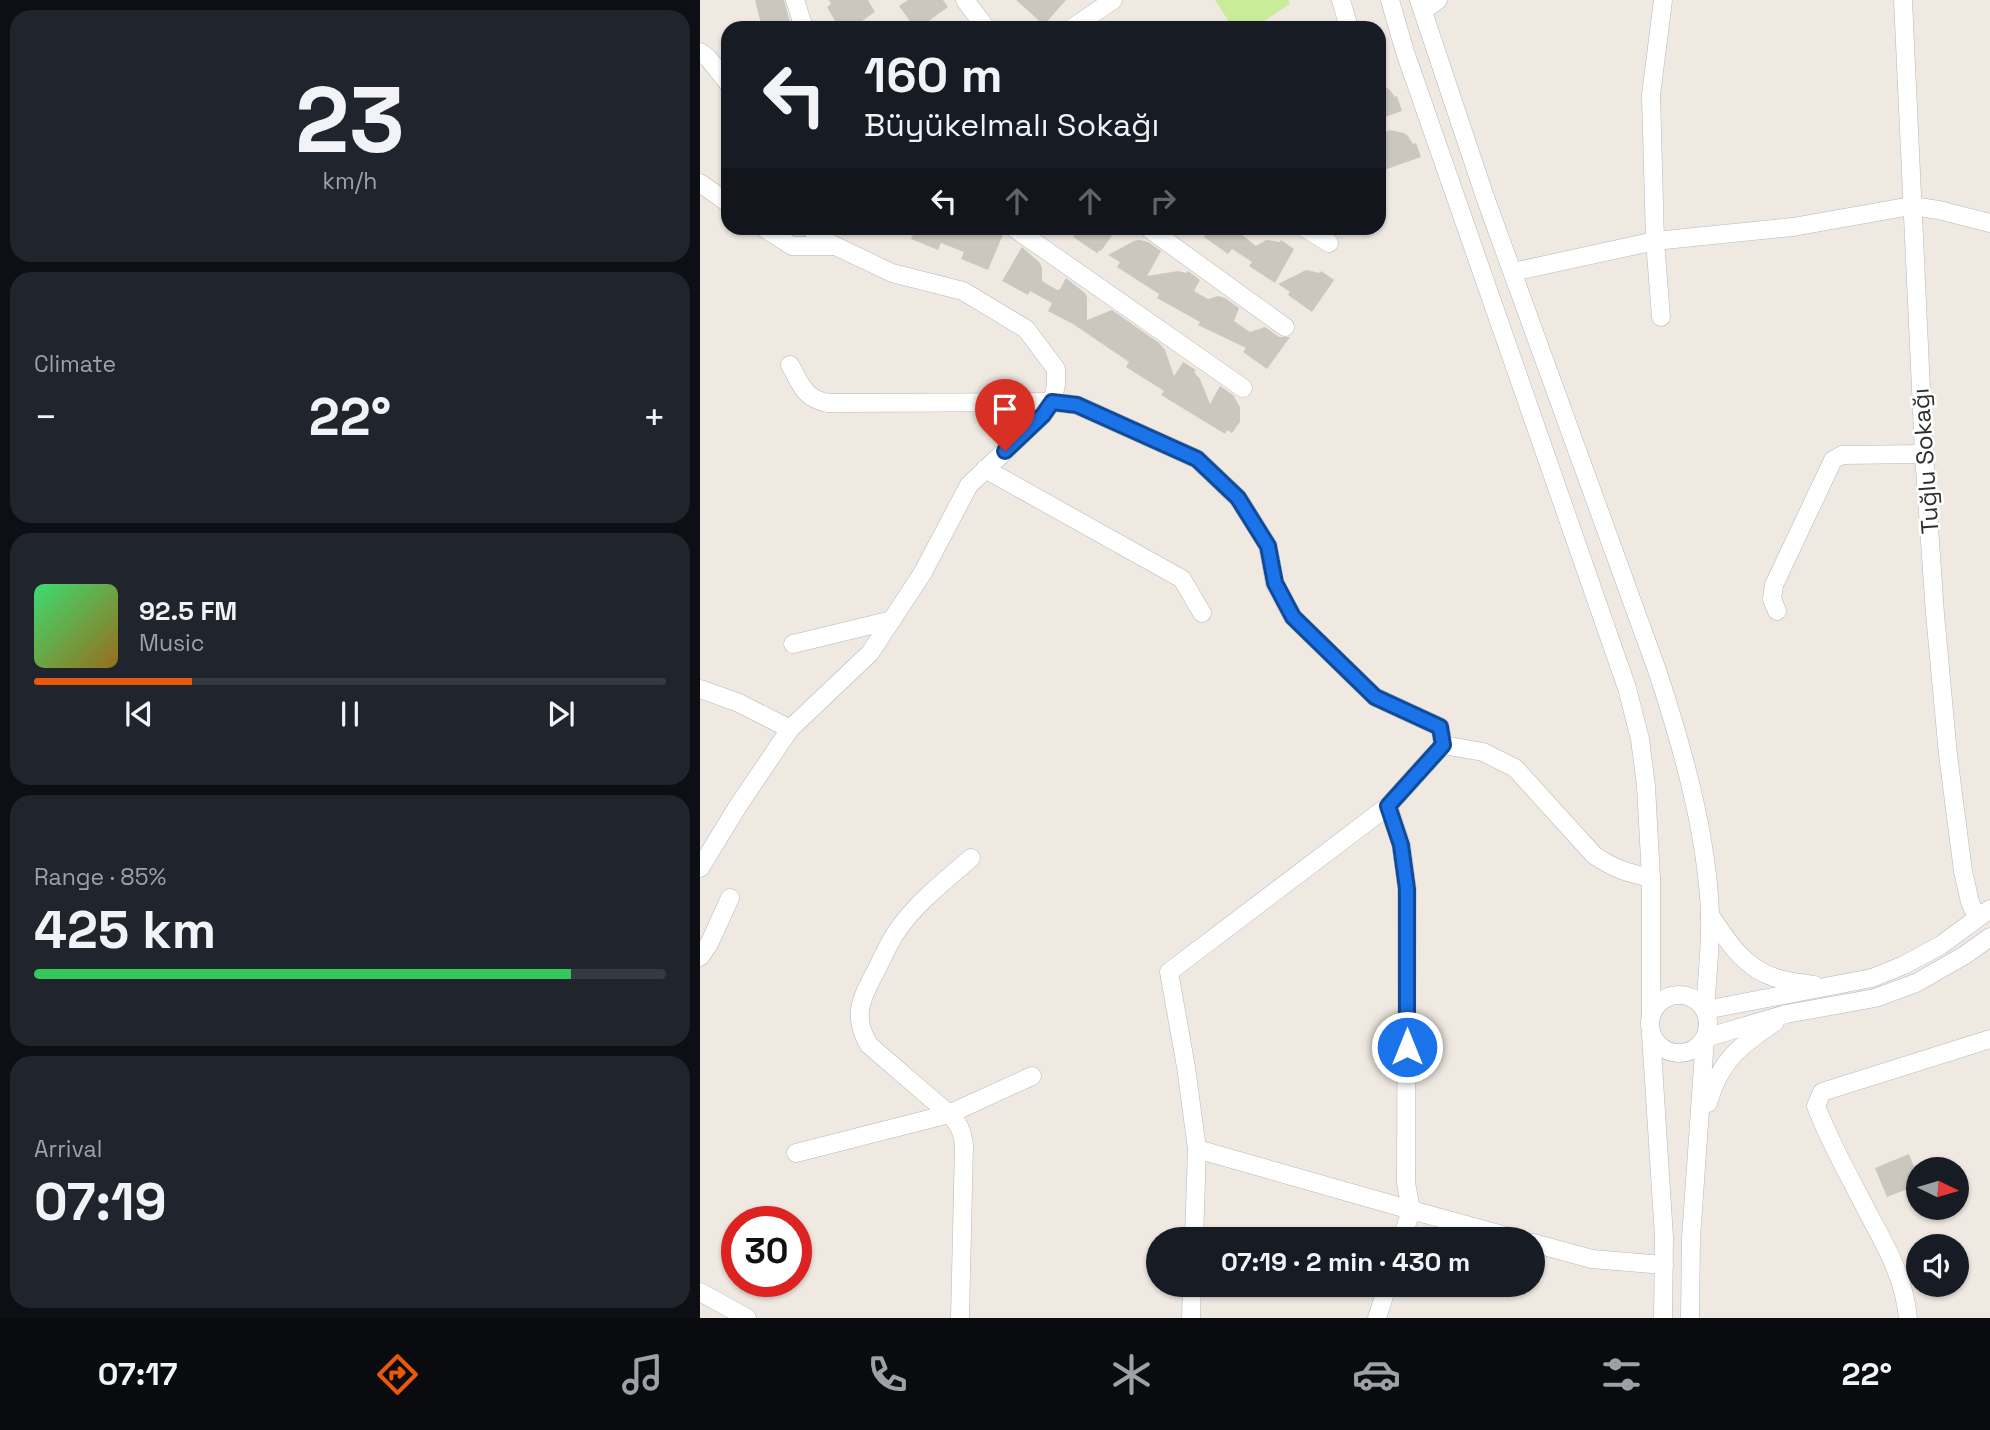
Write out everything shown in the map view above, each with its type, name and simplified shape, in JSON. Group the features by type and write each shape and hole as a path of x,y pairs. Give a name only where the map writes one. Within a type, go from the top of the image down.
{"street":[{"path":"795,0 802,21"},
{"path":"965,0 981,21"},
{"path":"1082,21 1113,0"},
{"path":"1341,0 1347,21"},
{"path":"1390,0 1405,52 1627,688 1640,739 1651,878 1650,1025 1664,1237 1663,1318"},
{"path":"1661,317 1655,241 1651,95 1663,0"},
{"name":"Tuğlu Sokağı","path":"1903,0 1924,454 1936,626 1948,755 1963,871 1970,902 1984,913"},
{"path":"1427,4 1485,197 1668,705 1695,808 1710,915 1705,1010"},
{"path":"700,52 721,74"},
{"path":"700,183 721,198"},
{"path":"1513,272 1655,241 1793,227 1911,206 1939,209 1990,223"},
{"path":"775,235 792,246 835,246"},
{"path":"700,869 738,806 790,729 870,653 922,574 969,485 1043,415 1052,402 1056,385 1056,369 1026,329 963,291 892,273 825,241 818,235"},
{"path":"1024,235 1243,388"},
{"path":"1159,235 1285,327"},
{"path":"1316,235 1329,243"},
{"path":"790,365 804,392 811,398 828,403 1052,402 1077,405 1197,459 1238,498 1268,546 1275,583 1293,617 1375,697 1440,727 1443,745"},
{"path":"1777,611 1772,599 1774,585 1833,460 1842,455 1924,454"},
{"path":"985,469 1182,579 1202,613"},
{"path":"793,644 892,620"},
{"path":"700,689 740,703 790,729"},
{"path":"1443,745 1483,752 1515,768 1594,855 1622,872 1651,878"},
{"path":"1194,1227 1197,1149 1169,972 1388,806 1443,745"},
{"path":"1388,806 1401,845 1407,889 1406,1184 1410,1210 1405,1227"},
{"path":"960,1318 964,1145 962,1131 950,1114 869,1045 859,1014 862,998 891,940 904,921 922,901 971,858"},
{"path":"700,957 709,944 730,898"},
{"path":"1705,1010 1872,978 1941,945 1984,913"},
{"path":"1710,915 1737,953 1756,969 1777,978 1825,987"},
{"path":"1651,1034 1663,1049 1682,1054 1700,1046 1706,1038 1786,1014 1875,998 1916,983 1990,937"},
{"path":"1651,1015 1663,1000 1681,995 1699,1002 1708,1019 1691,1238 1690,1318"},
{"path":"1698,1140 1713,1083 1728,1058 1786,1014"},
{"path":"1908,1318 1906,1294 1890,1254 1827,1135 1816,1106 1822,1092 1990,1039"},
{"path":"796,1153 950,1114 1032,1076"},
{"path":"1197,1149 1473,1227"},
{"path":"1545,1246 1592,1259 1664,1265"},
{"path":"700,1292 747,1318"},
{"path":"1191,1318 1192,1297"},
{"path":"1377,1318 1384,1297"}],"green space":[{"path":"1215,0 1288,0 1290,4 1264,21 1228,21"}],"building":[{"path":"755,0 784,0 790,21 760,21"},
{"path":"829,0 868,0 875,12 862,21 835,21 827,7 831,4"},
{"path":"908,0 943,0 948,7 929,21 910,21 899,6"},
{"path":"1016,0 1066,0 1048,21 1040,21"},
{"path":"1386,87 1397,96 1402,111 1386,117"},
{"path":"1386,132 1404,133 1413,144 1416,143 1421,157 1386,169"},
{"path":"913,235 1003,235 988,270 961,259 964,252 941,243 938,250 911,239"},
{"path":"1075,235 1112,235 1097,253 1073,237"},
{"path":"1242,235 1256,246 1266,240 1281,240 1294,249 1275,283 1249,266 1252,262 1232,249 1228,254 1204,237"},
{"path":"1139,240 1148,242 1161,251 1147,276 1188,271 1200,280 1194,291 1208,299 1218,296 1225,298 1239,308 1234,321 1250,332 1265,327 1279,337 1290,337 1267,369 1243,352 1246,348 1198,325 1200,322 1157,298 1159,294 1117,267 1120,262 1108,255"},
{"path":"1022,247 1040,263 1042,281 1057,290 1066,278 1085,293 1087,320 1112,310 1159,343 1165,350 1174,376 1183,362 1196,370 1194,372 1200,379 1210,404 1220,386 1233,395 1240,407 1240,422 1232,433 1227,430 1225,434 1161,395 1164,391 1126,367 1129,362 1073,324 1048,311 1052,303 1030,291 1028,295 1002,281"},
{"path":"1306,270 1321,271 1334,280 1312,312 1288,295 1290,292 1278,284"},
{"path":"1909,1154 1910,1157 1906,1157 1906,1190 1887,1197 1875,1168"}],"route":[{"path":"1005,451 1043,415 1052,402 1077,405 1197,459 1238,498 1268,546 1275,583 1293,617 1375,697 1440,727 1443,745 1388,806 1401,845 1407,889 1407,1047"}]}
